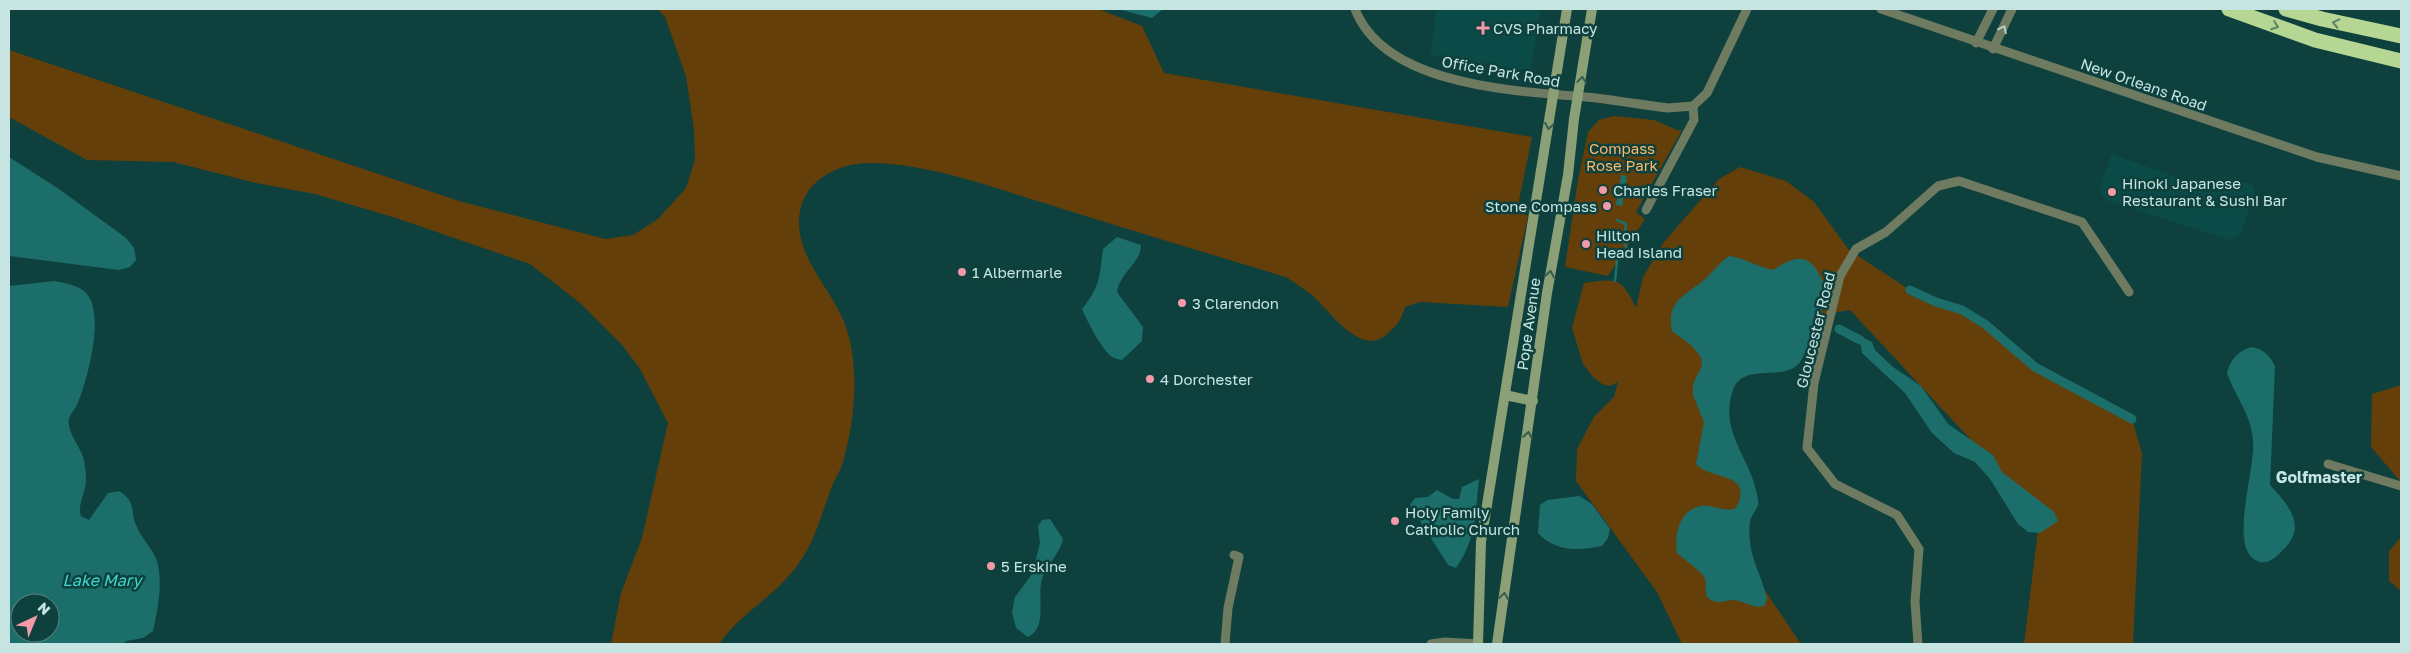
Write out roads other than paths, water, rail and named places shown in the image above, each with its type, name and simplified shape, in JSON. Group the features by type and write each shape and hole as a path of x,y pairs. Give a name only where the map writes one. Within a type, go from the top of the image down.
{"highway":[{"path":"2229,9 2315,40 2401,61"},
{"path":"2286,9 2360,28 2401,36"},
{"path":"2343,48 2355,39 2360,28"}],"main road":[{"name":"Pope Avenue","path":"1478,644 1481,542 1554,94 1566,9"},
{"name":"Pope Avenue","path":"1497,644 1547,293 1568,175 1574,119 1592,9"},
{"path":"1505,395 1533,401"}],"street":[{"name":"Office Park Road","path":"1355,9 1360,21 1371,34 1412,66 1442,77 1510,89 1579,97"},
{"path":"1579,97 1668,108 1693,106 1707,93 1747,9"},
{"name":"New Orleans Road","path":"1881,9 1993,49 2317,157 2401,176"},
{"path":"1976,43 1993,9"},
{"path":"1993,49 2012,9"},
{"path":"1646,210 1694,120 1693,106"},
{"name":"Gloucester Road","path":"1918,644 1915,602 1919,549 1897,515 1835,484 1807,448 1814,383 1840,276 1856,249 1886,232 1938,186 1959,181 2082,222 2129,292"},
{"path":"2328,464 2401,486"},
{"path":"1224,644 1228,608 1239,557 1234,556"},
{"path":"1431,644 1445,642 1478,644"}],"water":[{"path":"1118,9 1163,9 1152,18"},
{"path":"9,157 59,189 126,238 134,248 136,260 130,267 119,270 9,256"},
{"path":"1621,175 1627,176 1622,206 1616,205"},
{"path":"1117,237 1141,245 1138,257 1122,279 1117,292 1143,327 1142,341 1122,360 1112,357 1103,347 1082,309 1096,287 1100,274 1103,249"},
{"path":"1729,256 1773,270 1787,262 1804,259 1814,267 1823,280 1826,290 1817,326 1802,359 1795,367 1786,371 1754,374 1745,377 1737,383 1729,406 1732,430 1751,474 1758,501 1751,518 1749,532 1751,548 1767,599 1764,606 1760,607 1734,600 1720,602 1708,598 1705,579 1697,569 1677,553 1676,546 1677,531 1688,512 1701,506 1727,510 1736,508 1740,496 1740,488 1736,482 1711,473 1696,464 1704,422 1693,395 1693,384 1702,366 1701,357 1692,346 1672,331 1671,321 1674,306 1679,300 1704,280"},
{"name":"Lake Mary","path":"54,281 83,290 92,303 94,316 95,331 90,365 77,405 69,418 69,427 83,457 85,468 86,485 81,503 81,516 89,520 108,493 119,491 129,499 137,527 157,561 160,578 158,605 153,631 143,638 126,641 123,644 9,644 9,286"},
{"path":"1862,337 1872,342 1875,350 1893,367 1921,386 1948,424 1993,455 2002,472 2054,512 2058,521 2040,533 2028,532 2018,524 1990,479 1975,462 1954,453 1932,433 1905,393 1862,353 1860,340"},
{"path":"2251,347 2266,353 2275,366 2270,485 2283,499 2295,523 2291,540 2284,549 2267,562 2255,560 2248,552 2244,539 2245,505 2253,453 2253,440 2246,413 2227,373 2235,357"},
{"path":"1479,479 1474,525 1468,546 1456,568 1448,565 1410,505 1415,498 1428,497 1437,490 1453,499 1459,499 1462,487"},
{"path":"1579,496 1592,504 1610,529 1608,538 1602,546 1584,549 1560,547 1552,544 1538,533 1540,505 1547,500"},
{"path":"1050,519 1063,539 1041,583 1040,620 1038,627 1028,637 1016,628 1012,612 1015,597 1032,574 1040,543 1038,526 1042,520"}],"waterway":[{"path":"1615,281 1617,261 1627,250 1624,240 1626,224 1617,220"},
{"path":"1910,290 1936,302 1962,310 1985,324 2035,367 2132,419"},
{"path":"1839,329 1860,340"}],"place":[{"name":"CVS Pharmacy","path":"1483,28"},
{"name":"Charles Fraser","path":"1603,190"},
{"name":"Hinoki Japanese Restaurant & Sushi Bar","path":"2112,192"},
{"name":"Stone Compass","path":"1607,206"},
{"name":"Hilton Head Island","path":"1586,244"},
{"name":"1 Albermarle","path":"962,272"},
{"name":"3 Clarendon","path":"1182,303"},
{"name":"4 Dorchester","path":"1150,379"},
{"name":"Holy Family Catholic Church","path":"1395,521"},
{"name":"5 Erskine","path":"991,566"}],"district":[{"name":"Golfmaster","path":"2319,477"}],"park label":[{"name":"Compass Rose Park","path":"1622,156"}]}
